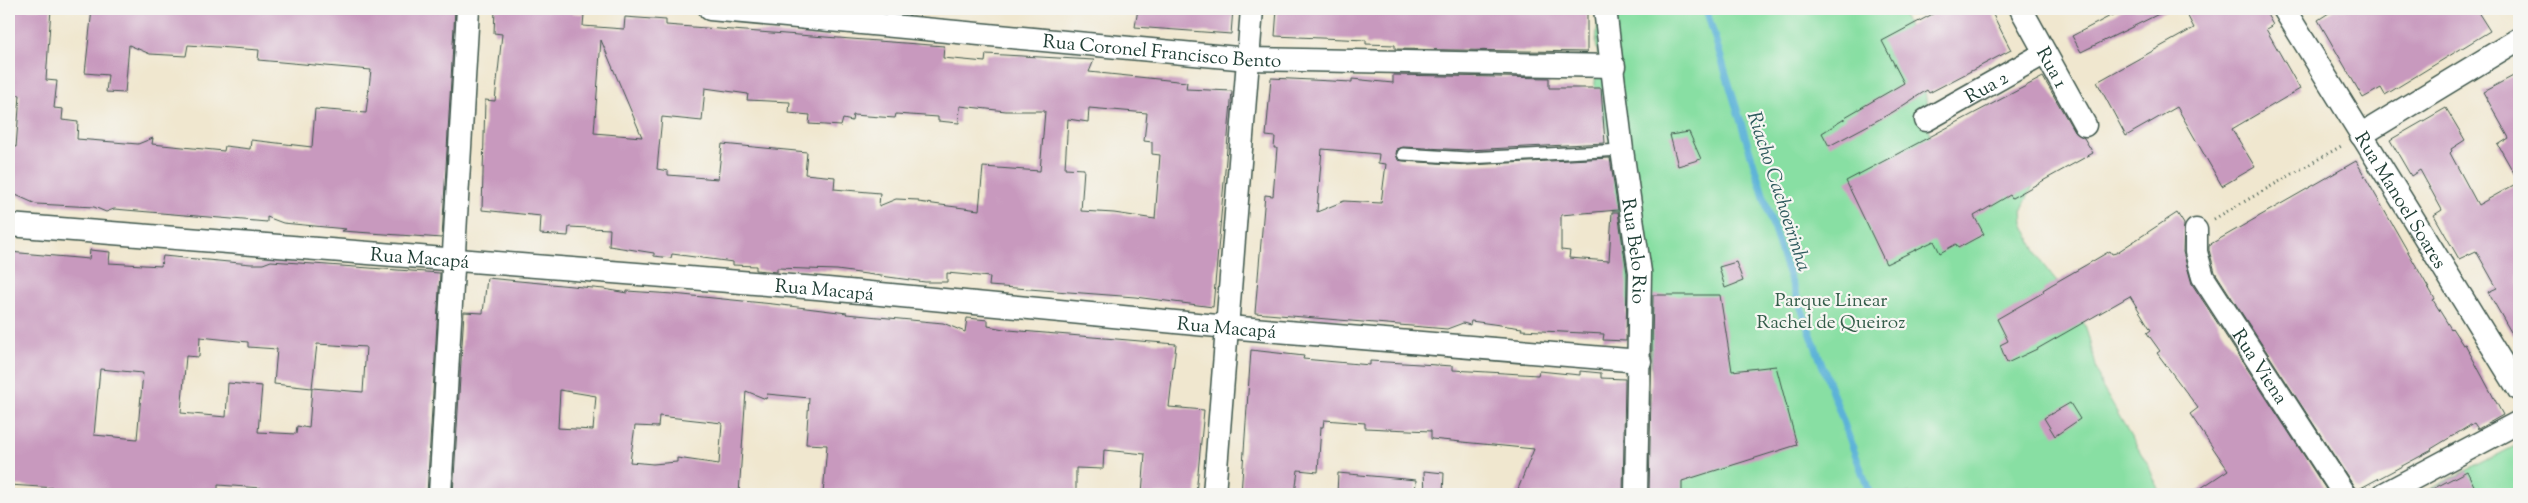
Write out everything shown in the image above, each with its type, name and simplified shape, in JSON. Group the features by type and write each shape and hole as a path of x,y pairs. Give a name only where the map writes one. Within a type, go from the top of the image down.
{"street":[{"path":"440,494 468,9"},
{"name":"Rua Coronel Francisco Bento","path":"710,9 1248,59 1614,66"},
{"path":"1214,494 1252,9"},
{"name":"Rua Belo Rio","path":"1605,9 1614,66 1622,150 1640,272 1640,361 1636,494"},
{"name":"Rua 1","path":"2020,9 2085,124"},
{"name":"Rua Manoel Soares","path":"2284,9 2519,390"},
{"path":"2361,135 2519,39"},
{"name":"Rua 2","path":"1926,120 2045,52"},
{"name":"Rua Macapá","path":"9,225 455,258 808,287 1228,327 1640,361"},
{"name":"Rua Viena","path":"2196,230 2196,252 2203,277 2344,494"},
{"path":"2384,494 2519,422"}],"lane":[{"path":"1403,154 1468,158 1622,150"}],"path":[{"path":"2196,230 2361,135"}],"green space":[{"name":"Parque Linear Rachel de Queiroz","path":"1599,9 1905,9 1904,16 1923,71 1932,155 2034,184 2022,209 2023,223 2041,262 2055,280 2069,293 2078,309 2086,328 2101,385 2149,467 2160,494 1655,494 1659,450 1649,342 1629,311 1620,304 1611,250 1612,205 1608,131 1594,91 1598,55 1596,43"},
{"path":"2519,444 2519,494 2420,494"}],"building":[{"path":"9,9 51,9 46,80 57,81 54,108 63,109 62,120 78,122 77,139 138,144 153,138 152,144 224,151 225,146 250,149 251,140 312,147 315,109 366,113 371,70 258,60 259,50 188,45 186,56 150,54 129,45 125,93 106,92 108,75 85,73 92,9 455,9 442,238 342,231 346,229 283,223 267,217 267,222 114,209 106,212 94,207 36,204 9,192 9,146 16,147 20,95 9,93"},
{"path":"495,9 527,9 584,14 583,26 624,29 625,17 666,20 666,25 944,46 943,58 985,62 986,54 1094,60 1089,72 1187,82 1186,89 1232,91 1213,307 1135,297 989,286 990,277 947,273 947,282 925,282 837,270 777,268 777,272 756,270 756,266 733,265 733,262 672,254 671,258 654,256 654,253 609,246 610,229 569,227 568,236 540,234 541,216 482,210 485,100 495,101 502,34 494,33","holes":["601,40 642,137 594,133","705,88 748,94 747,100 790,102 789,113 810,115 809,124 841,126 843,119 852,121 853,115 895,118 896,114 938,117 938,121 959,123 960,106 1006,111 1045,111 1040,171 983,167 979,210 918,202 918,200 896,199 879,206 880,193 834,189 835,177 805,174 807,152 722,144 718,179 668,175 668,171 657,169 662,117 702,121","1089,108 1147,113 1144,141 1152,142 1152,154 1160,155 1155,219 1114,213 1081,211 1084,169 1065,168 1068,119 1088,122"]},
{"path":"1138,9 1233,9 1231,34 1135,27"},
{"path":"1277,9 1587,9 1587,52 1395,49 1395,45 1366,44 1366,40 1275,36"},
{"path":"1942,9 1990,9 2011,50 1929,93 1927,90 1893,112 1829,146 1822,133 1845,117 1904,83 1882,41"},
{"path":"2124,9 2169,9 2081,52 2072,36"},
{"path":"2184,9 2264,9 2273,25 2266,29 2300,89 2232,129 2255,167 2222,186 2177,107 2126,136 2097,82 2194,28"},
{"path":"2335,9 2476,9 2490,31 2385,95 2381,88 2363,98 2318,20"},
{"path":"2519,73 2519,182 2498,145 2509,138 2483,92"},
{"path":"1393,75 1549,78 1549,88 1601,88 1605,143 1468,150 1403,147 1397,149 1396,154 1398,160 1403,161 1468,165 1610,158 1618,210 1561,215 1561,250 1570,251 1569,258 1609,261 1612,212 1618,212 1627,273 1626,341 1603,340 1604,334 1521,330 1522,328 1471,321 1470,325 1463,323 1447,329 1255,313 1265,195 1273,196 1277,148 1274,148 1275,137 1266,136 1271,78 1352,82 1352,79 1393,83","holes":["1322,149 1379,154 1378,163 1386,164 1381,203 1344,201 1317,212"]},
{"path":"2043,77 2074,131 2084,138 2093,153 2012,198 2010,195 1974,216 1984,234 1958,248 1956,244 1940,253 1934,241 1886,264 1846,181"},
{"path":"2446,108 2465,140 2451,149 2450,153 2478,205 2519,182 2519,346 2488,292 2497,288 2476,251 2459,259 2434,215 2442,210 2420,170 2411,176 2390,140"},
{"path":"1689,132 1701,159 1678,166 1670,135"},
{"path":"2356,161 2435,299 2433,300 2451,329 2463,345 2465,344 2503,415 2478,429 2474,423 2432,450 2359,489 2355,488 2215,272 2209,250 2209,245"},
{"path":"2177,213 2184,224 2183,252 2192,284 2329,494 2192,494 2228,470 2190,414 2198,408 2157,353 2160,351 2147,333 2151,330 2130,296 2037,349 2007,363 2000,345 2008,341 1997,319 2110,251 2112,254 2116,253"},
{"path":"90,250 110,252 109,263 161,266 163,256 251,264 263,264 271,261 440,273 427,494 260,494 261,488 218,485 218,492 190,490 190,494 151,494 9,485 9,252 89,259","holes":["200,337 248,342 248,347 277,349 274,384 312,388 309,428 297,426 296,434 258,432 262,386 228,383 226,417 181,413 186,356 199,357","317,344 366,347 363,392 312,388","100,369 143,373 137,439 94,435"]},
{"path":"1736,262 1743,281 1725,288 1719,267"},
{"path":"487,278 604,289 627,293 627,291 673,294 943,323 965,332 967,318 988,320 988,326 1009,330 1176,344 1169,407 1204,410 1196,494 1142,494 1145,454 1104,450 1103,469 1076,468 1076,494 823,494 827,445 806,444 809,398 767,394 766,399 746,391 739,494 453,494 464,312 483,313","holes":["560,390 596,396 593,430 558,428","659,416 722,423 719,464 677,458 677,462 653,464 630,462 635,426 658,427"]},
{"path":"1653,295 1720,295 1732,371 1776,366 1797,445 1682,481 1682,494 1649,494"},
{"path":"1251,350 1304,356 1303,359 1370,365 1370,361 1453,366 1453,370 1538,375 1539,371 1580,375 1580,371 1601,373 1601,378 1625,379 1623,494 1516,494 1534,449 1431,439 1431,431 1365,428 1365,423 1324,420 1323,427 1321,427 1318,472 1298,470 1295,494 1241,494"},
{"path":"2070,403 2080,419 2055,436 2044,418"},
{"path":"1424,471 1444,473 1443,494 1425,494"},
{"path":"2467,471 2478,494 2423,494"},
{"path":"1338,473 1416,480 1415,494 1337,494"}],"waterway":[{"name":"Riacho Cachoeirinha","path":"1706,9 1783,259 1870,494"}]}
